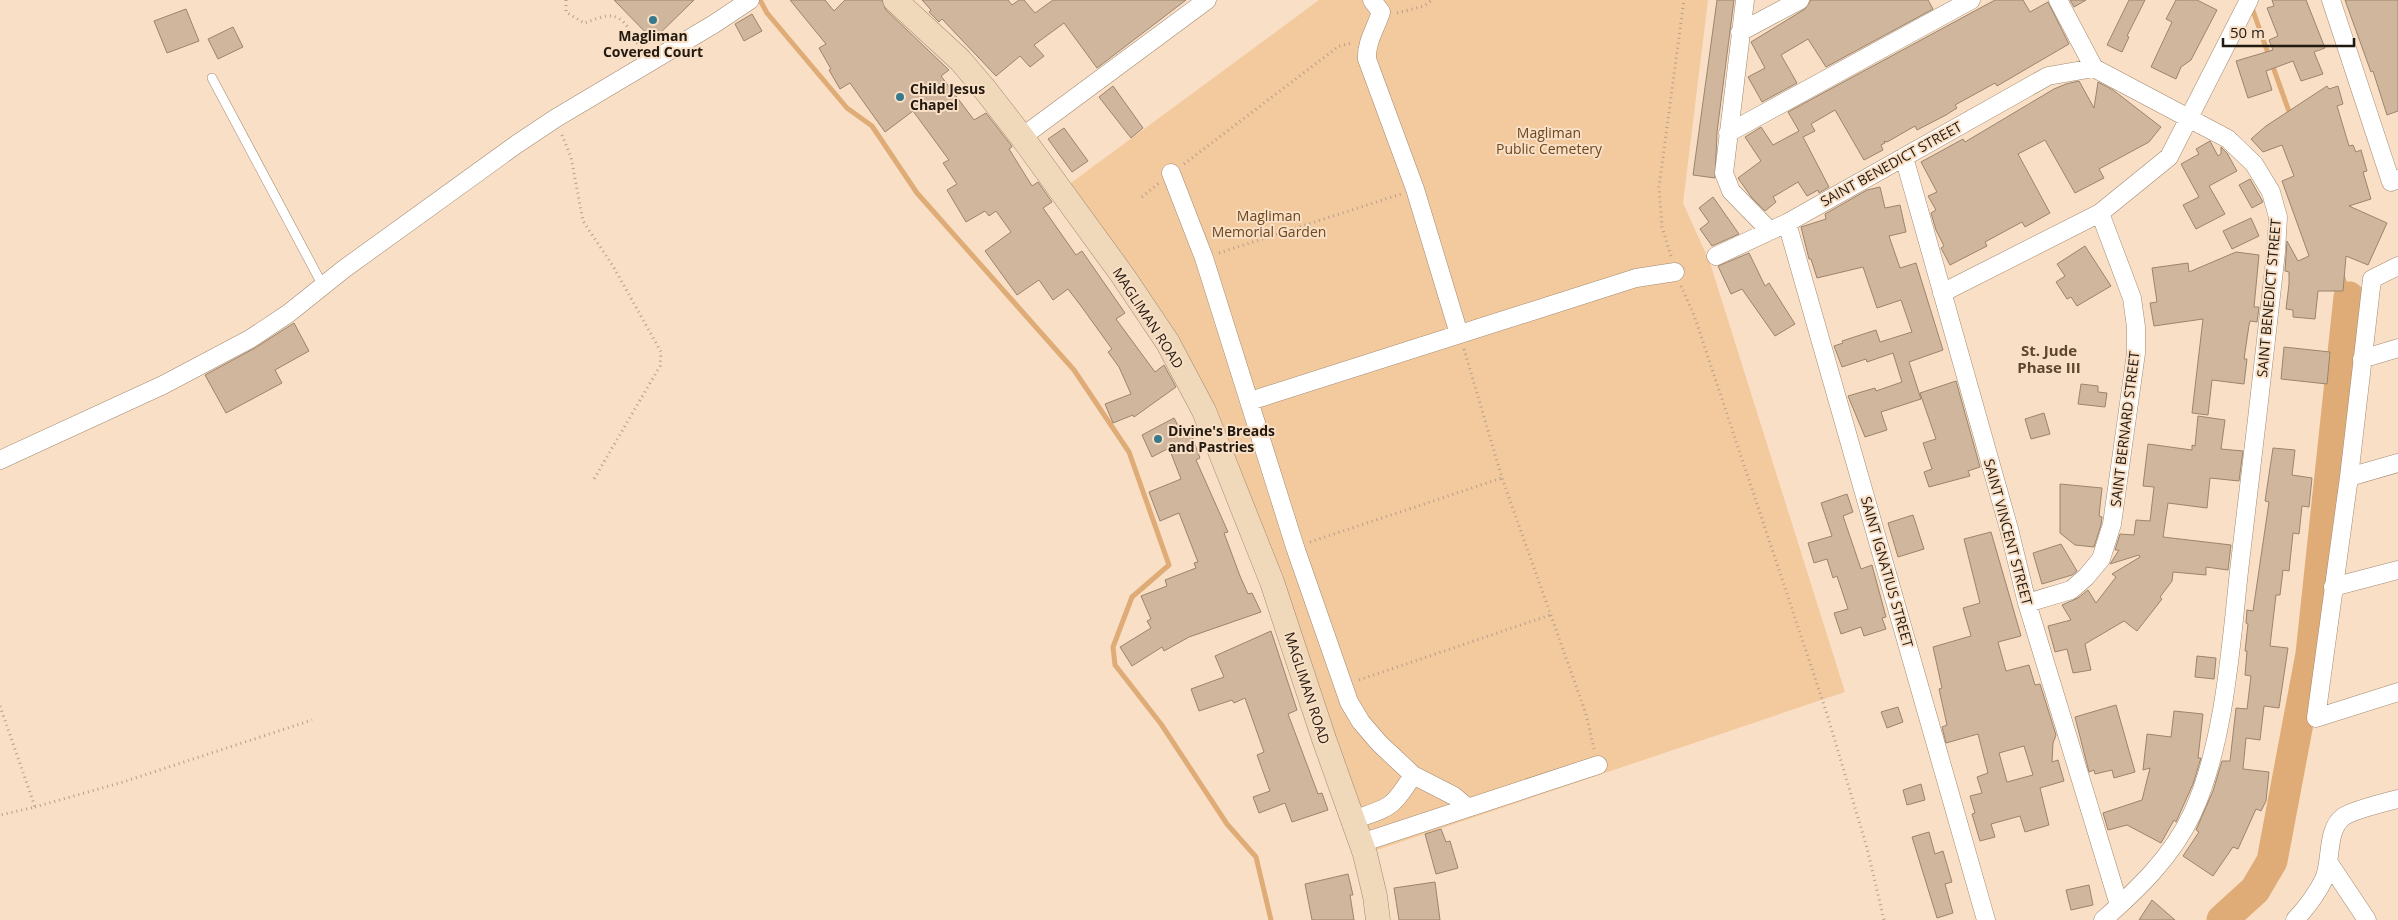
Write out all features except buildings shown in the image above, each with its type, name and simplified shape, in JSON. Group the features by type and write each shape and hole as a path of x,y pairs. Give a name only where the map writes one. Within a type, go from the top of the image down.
{"street":[{"name":"MAGLIMAN ROAD","path":"895,0 960,60 1022,137 1123,276 1168,343 1204,411 1272,582 1324,740 1361,843 1375,896 1378,920"},
{"path":"1022,137 1207,0"},
{"path":"1744,0 1724,173 1731,191 1770,231"},
{"path":"1740,32 1800,0"},
{"path":"1728,133 1971,0"},
{"path":"2058,0 2094,68"},
{"path":"1942,293 2100,213 2169,157 2249,0"},
{"path":"2331,0 2394,180"},
{"path":"0,460 164,386 250,339 289,314 323,286 435,202 556,118 748,1"},
{"path":"1377,6 1366,49 1367,59 1415,189 1459,334"},
{"name":"SAINT BENEDICT STREET","path":"1716,256 1787,223 2048,76 2094,68 2228,138 2254,164 2271,192 2278,217 2276,252 2230,654 2213,753 2192,814 2170,852 2142,885 2102,920"},
{"name":"SAINT VINCENT STREET","path":"1904,157 2009,529 2027,604 2119,906"},
{"path":"1171,173 1204,258 1295,547 1342,686 1361,722 1379,743 1413,774 1454,796 1468,808"},
{"name":"SAINT BERNARD STREET","path":"2027,604 2071,590 2086,577 2101,559 2112,524 2136,353 2136,327 2132,298 2100,213"},
{"name":"SAINT IGNATIUS STREET","path":"1787,223 1986,920"},
{"path":"2398,266 2372,280 2349,477 2316,718 2398,692"},
{"path":"1250,401 1636,278 1675,272"},
{"path":"2362,358 2398,348"},
{"path":"2349,477 2398,463"},
{"path":"2333,587 2398,570"},
{"path":"1361,843 1598,765"},
{"path":"1353,820 1386,809 1397,800 1413,774"},
{"path":"2295,920 2306,908 2320,885 2329,863 2335,827 2343,817 2395,804"},
{"path":"2329,863 2367,920"}],"lane":[{"path":"212,78 323,286"}],"path":[{"path":"566,0 566,12 584,23 608,16 618,17 629,29 649,63"},
{"path":"1377,6 1397,13 1424,6 1432,0"},
{"path":"1684,0 1659,188 1662,227 1675,272 1694,315 1827,714 1867,848 1884,920"},
{"path":"1142,197 1339,46 1369,40"},
{"path":"556,118 571,157 583,221 613,266 661,352 660,366 594,479"},
{"path":"1204,258 1415,189"},
{"path":"1459,334 1502,478 1586,714 1598,765"},
{"path":"1295,547 1502,478"},
{"path":"1342,686 1550,615"},
{"path":"0,706 35,807"},
{"path":"0,815 122,782 312,720"}],"green space":[{"path":"1319,0 1708,0 1683,203 1710,263 1845,692 1365,854 1204,411 1060,191"}],"waterway":[{"path":"760,0 767,13 847,108 872,126 917,193 1074,370 1129,452 1169,565 1132,597 1113,647 1115,665 1161,724 1227,824 1256,857 1271,920"},
{"path":"2251,5 2269,56"},
{"path":"2272,64 2291,117"},
{"path":"2342,275 2349,297"},
{"path":"2222,920 2255,890 2272,861 2311,654 2349,297"}],"place":[{"name":"Magliman Covered Court","path":"653,20"},
{"name":"Child Jesus Chapel","path":"900,97"},
{"name":"Divine's Breads and Pastries","path":"1158,439"}],"district":[{"name":"St. Jude Phase III","path":"2049,360"}],"park label":[{"name":"Magliman Public Cemetery","path":"1549,142"},
{"name":"Magliman Memorial Garden","path":"1269,224"}]}
